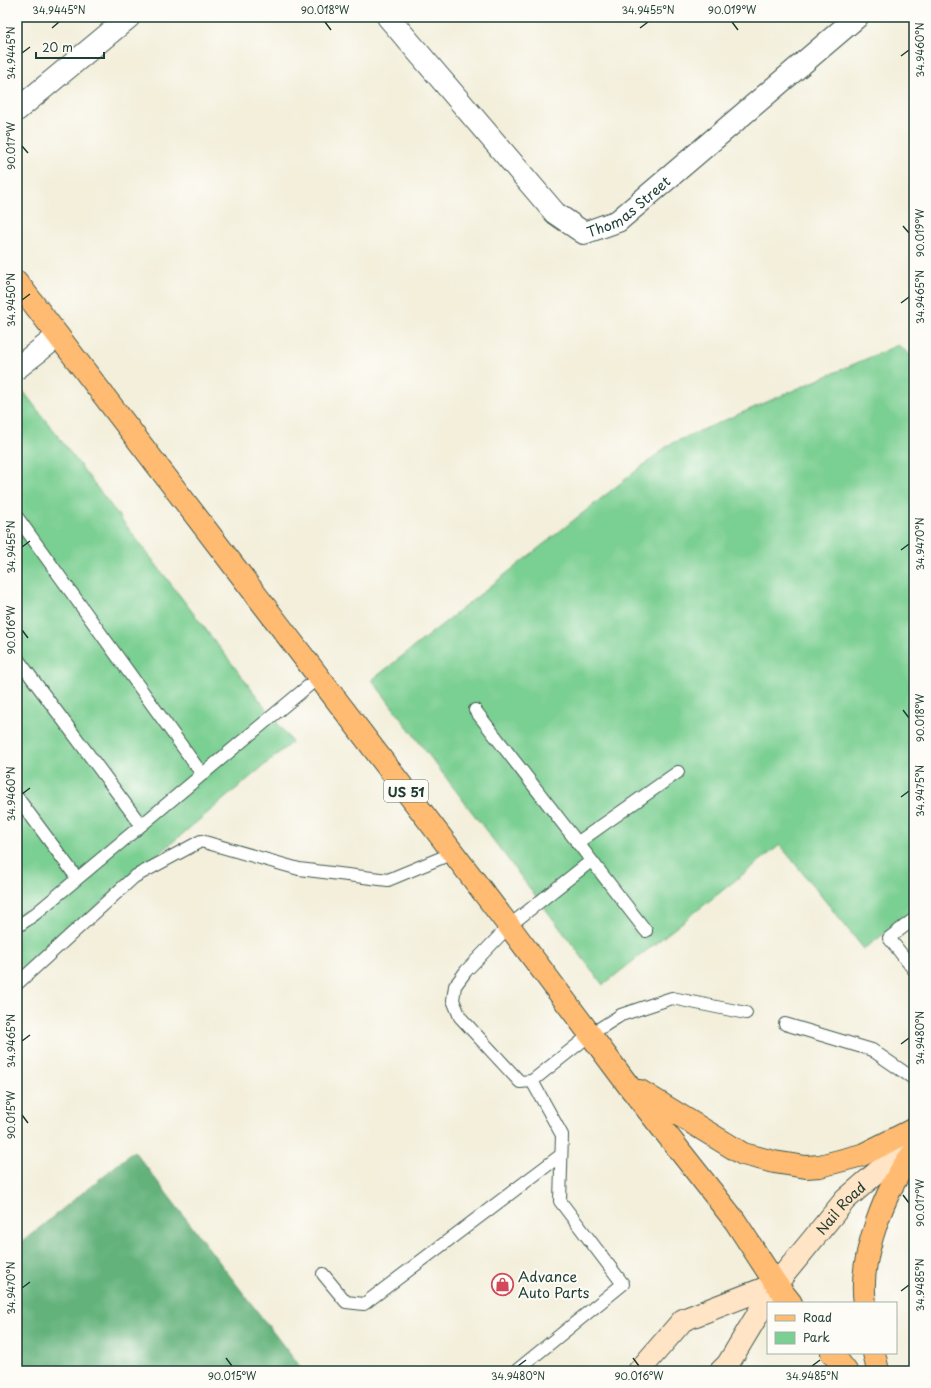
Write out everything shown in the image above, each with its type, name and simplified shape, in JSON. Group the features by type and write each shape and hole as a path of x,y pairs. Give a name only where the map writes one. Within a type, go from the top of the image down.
{"main road":[{"name":"US 51","path":"17,282 509,926 628,1085 735,1221 776,1284 790,1302"},
{"path":"628,1085 743,1154 774,1162 806,1167 820,1166 862,1154 914,1129"},
{"path":"865,1302 865,1273 868,1252 875,1227 895,1180 914,1152"},
{"path":"833,1354 846,1371"},
{"path":"874,1354 878,1371"}],"street":[{"path":"17,110 128,17"},
{"name":"Thomas Street","path":"388,17 555,213 584,233 618,221 857,17"},
{"path":"17,368 58,336"},
{"name":"Nail Road","path":"721,1371 728,1364 776,1284 846,1200 914,1140"},
{"name":"Nail Road","path":"639,1371 683,1320 776,1284"}],"lane":[{"path":"17,517 202,774"},
{"path":"17,658 141,824"},
{"path":"17,927 319,677"},
{"path":"475,710 646,932"},
{"path":"577,843 678,772"},
{"path":"17,798 77,878"},
{"path":"17,984 134,876 201,841 299,869 388,880 453,853"},
{"path":"591,861 509,926 466,971 455,986 453,1000 460,1017 520,1082 532,1081 591,1034 621,1015 672,998 746,1013"},
{"path":"914,919 890,938 914,970"},
{"path":"785,1024 872,1050 914,1079"},
{"path":"516,1371 623,1284 560,1200 562,1135 532,1081"},
{"path":"323,1274 346,1302 364,1304 561,1155"}],"green space":[{"path":"898,345 914,358 914,911 864,949 780,845 603,985 372,680 670,444"},
{"path":"17,383 292,742 17,973"},
{"path":"134,1151 303,1371 17,1371 17,1246"}],"place":[{"name":"Advance Auto Parts","path":"503,1284"}]}
